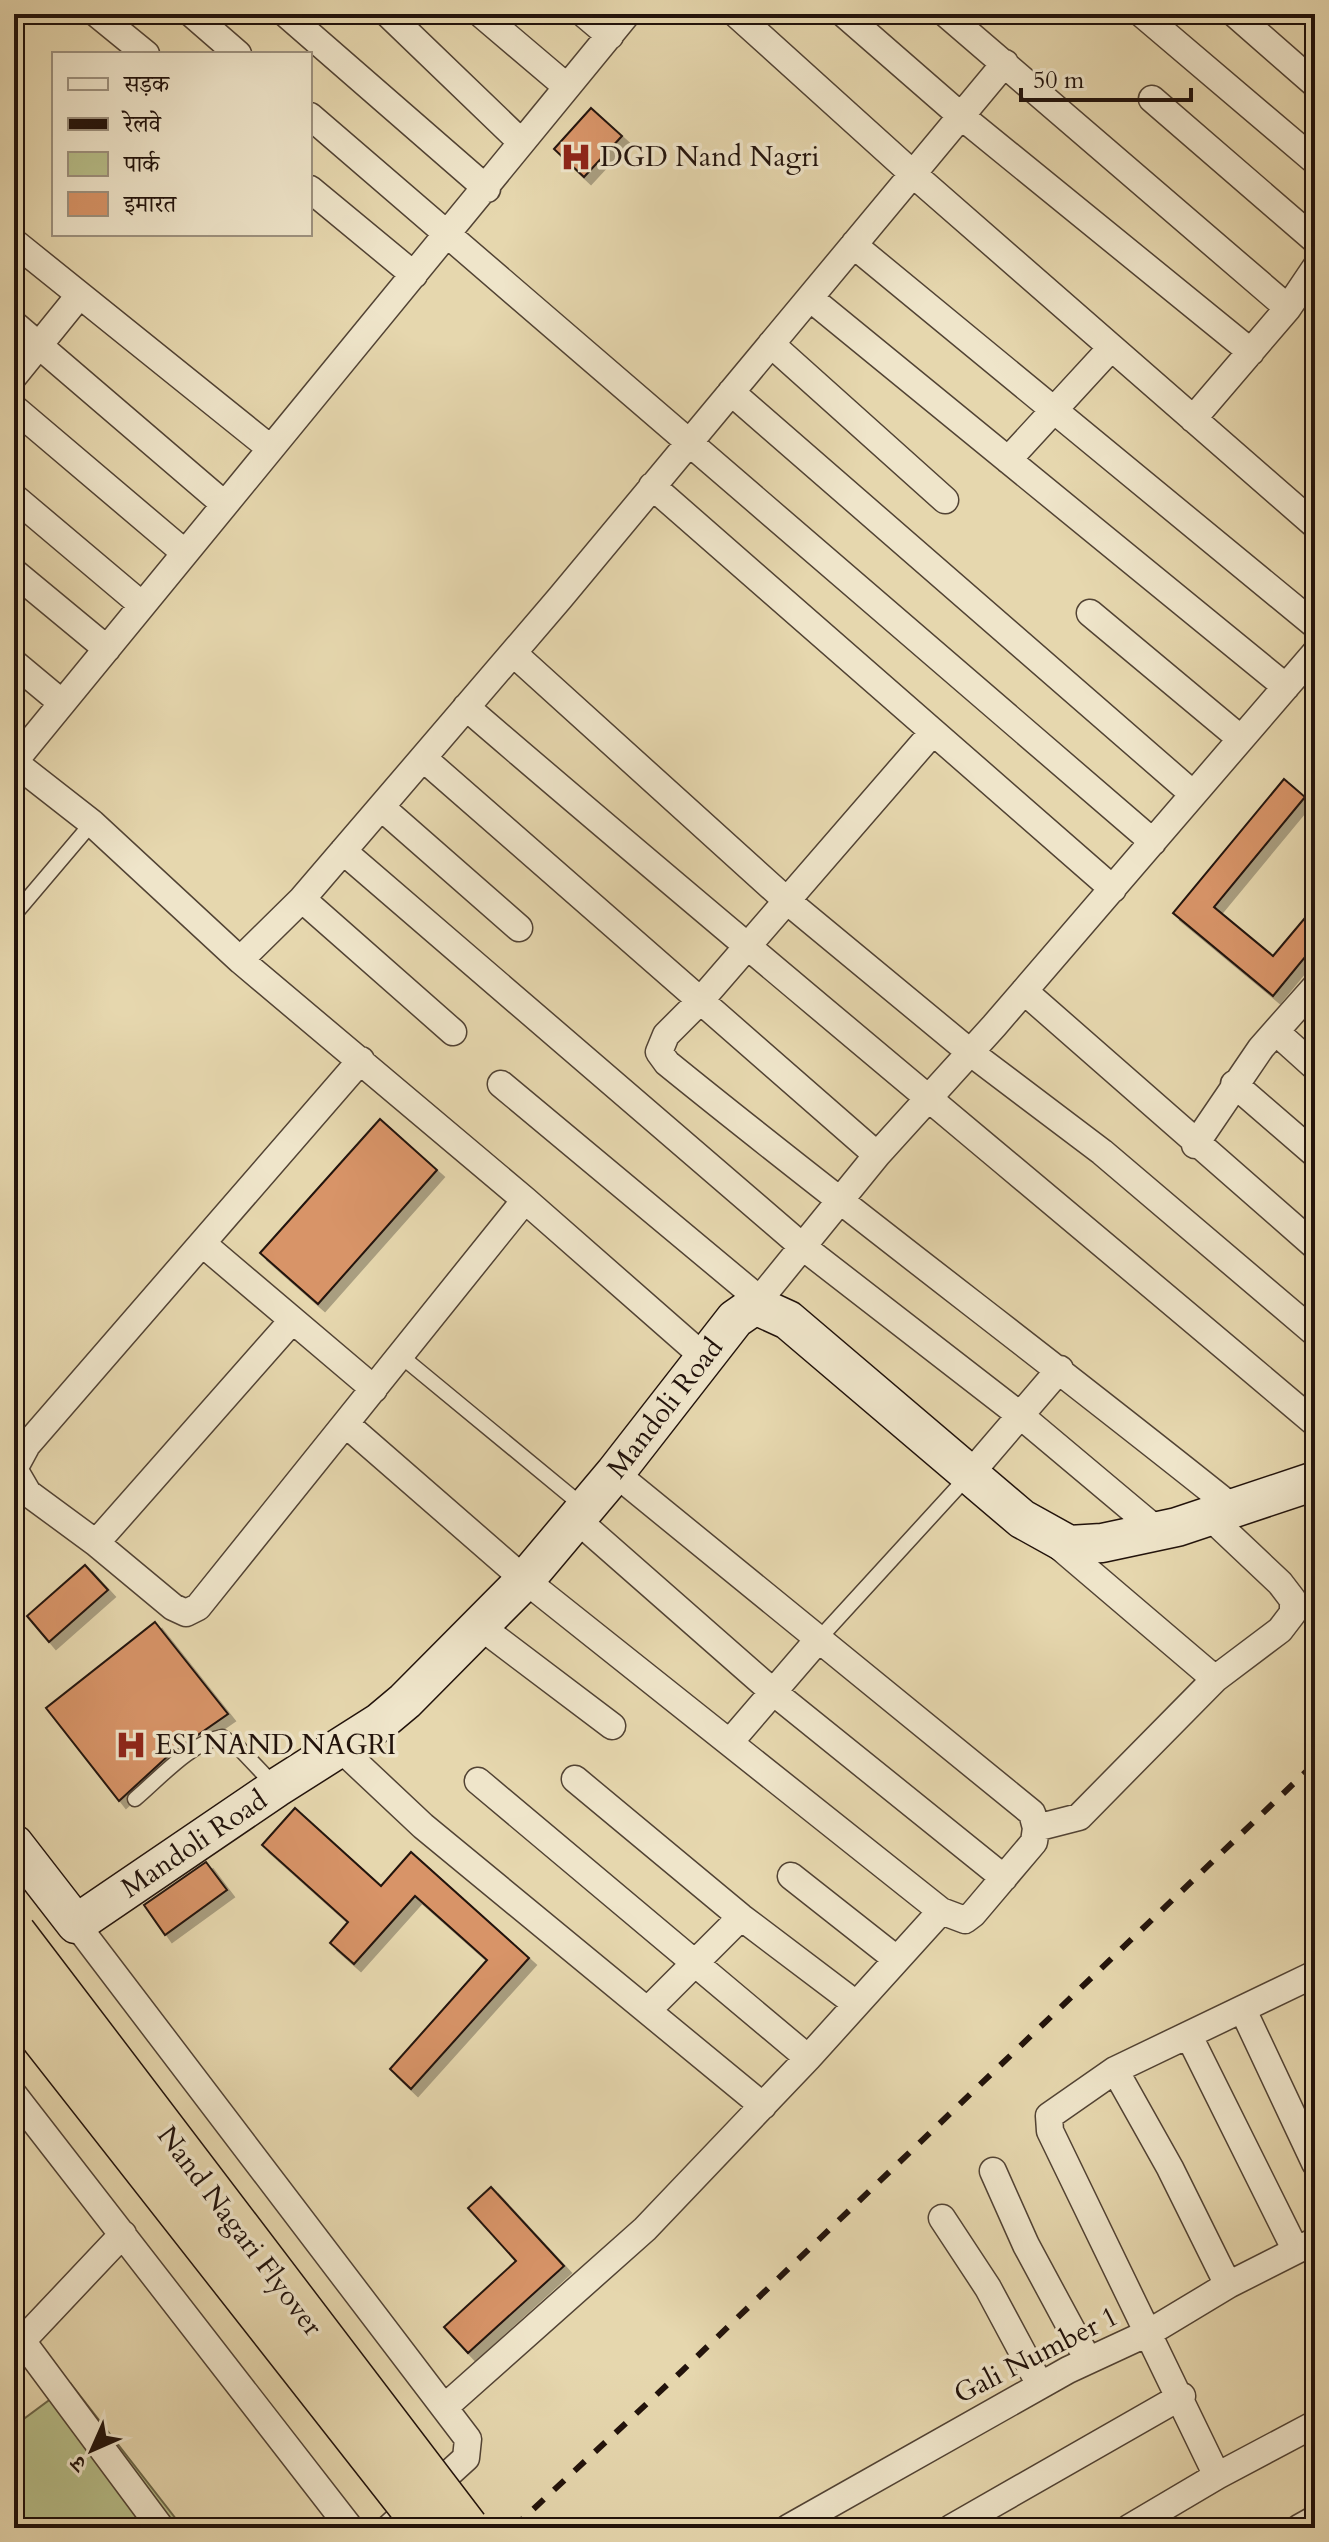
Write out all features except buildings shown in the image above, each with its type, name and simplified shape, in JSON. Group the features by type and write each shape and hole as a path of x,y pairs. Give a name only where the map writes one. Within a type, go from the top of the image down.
{"highway":[{"name":"Nand Nagari Flyover","path":"14,1934 466,2528"},
{"name":"Nand Nagari Flyover","path":"14,2000 428,2528"}],"street":[{"path":"97,14 144,52"},
{"path":"192,14 236,52"},
{"path":"286,14 487,189"},
{"path":"388,14 521,142"},
{"path":"481,14 567,87"},
{"path":"584,14 610,36"},
{"path":"627,14 521,142 487,189 270,448 14,762 92,823 240,960 525,1200 705,1358"},
{"path":"736,14 913,174 1315,525"},
{"path":"844,14 961,116 1251,352"},
{"path":"946,14 1288,308"},
{"path":"1142,14 1315,161"},
{"path":"1235,14 1315,84"},
{"path":"240,960 302,899 513,653 1005,63"},
{"path":"1152,99 1315,240"},
{"path":"312,118 1153,842"},
{"path":"312,191 414,275"},
{"path":"14,242 78,297 270,448"},
{"path":"855,243 1315,625"},
{"path":"1193,419 1288,308 1315,268"},
{"path":"14,376 78,297"},
{"path":"810,298 1286,687"},
{"path":"14,324 224,504"},
{"path":"771,344 945,500"},
{"path":"1008,460 1111,348"},
{"path":"731,392 1193,794"},
{"path":"14,408 185,553"},
{"path":"652,486 1113,889"},
{"path":"14,497 142,605"},
{"path":"14,572 107,649"},
{"path":"1090,613 1241,739"},
{"path":"513,653 786,900 971,1053 1102,1152 1315,1333"},
{"path":"757,1302 877,1155 971,1053 1315,653"},
{"path":"14,663 62,703"},
{"path":"466,707 745,948 929,1096 1315,1423"},
{"path":"933,732 700,1001 666,1035 659,1052 667,1063 839,1202 1060,1369 1221,1512 1293,1600 1293,1613 1280,1630 1215,1679 1079,1817 1036,1828"},
{"path":"423,758 877,1155"},
{"path":"381,807 519,928"},
{"path":"343,851 803,1247 1021,1416 1158,1531"},
{"path":"302,899 453,1032"},
{"path":"1195,1145 1234,1084 1315,987"},
{"path":"1024,991 1195,1145 1315,1246"},
{"path":"1276,1032 1315,1067"},
{"path":"361,1060 27,1445 14,1469 28,1493 96,1543 157,1595 186,1613 208,1599 525,1200"},
{"path":"501,1084 757,1302 788,1320 1215,1679"},
{"path":"1234,1084 1315,1154"},
{"path":"203,1244 291,1322 374,1389"},
{"name":"Mandoli Road","path":"76,1924 276,1788 380,1722 481,1627 525,1580 615,1473 735,1319 757,1302"},
{"path":"96,1543 291,1322"},
{"path":"970,1474 1060,1369"},
{"path":"347,1425 525,1580 941,1911 965,1920 1034,1842 1036,1828 1032,1813 817,1641 615,1473"},
{"path":"1048,1537 1069,1545 1102,1543 1158,1531 1315,1481"},
{"path":"580,1513 772,1691 1004,1878"},
{"path":"481,1627 612,1726"},
{"path":"730,1742 817,1641"},
{"path":"340,1748 423,1826 763,2106"},
{"path":"575,1779 741,1917 856,2004"},
{"path":"478,1781 808,2058"},
{"path":"14,1844 446,2406 468,2439 466,2458 389,2528"},
{"path":"791,1876 895,1958"},
{"path":"446,2406 645,2229 808,2058 895,1958 941,1911"},
{"path":"648,2010 698,1964 741,1917"},
{"path":"1217,2476 1182,2396 1050,2131 1049,2116 1115,2070 1313,1980"},
{"path":"1243,2010 1315,2163"},
{"path":"1189,2036 1305,2245"},
{"path":"1115,2070 1170,2168 1228,2285"},
{"path":"14,2095 350,2528"},
{"path":"993,2171 1026,2245 1088,2360"},
{"path":"942,2218 988,2288 1040,2385"},
{"path":"123,2234 18,2335 161,2528"},
{"name":"Gali Number 1","path":"788,2528 1040,2385 1150,2332 1228,2285 1305,2245"},
{"path":"951,2528 1182,2396"},
{"path":"1139,2525 1217,2476 1315,2424"},
{"path":"1299,2528 1315,2519"}],"lane":[{"path":"14,915 92,823"},
{"path":"401,1356 580,1513"},
{"path":"817,1641 970,1474"},
{"path":"135,1799 196,1748 222,1737 239,1748 276,1788"}],"green space":[{"path":"71,2384 183,2528 14,2528 14,2431 21,2421"}],"railway":[{"path":"513,2528 682,2371 1315,1763"}],"place":[{"name":"DGD Nand Nagri","path":"576,157"},
{"name":"ESI NAND NAGRI","path":"131,1745"}]}
